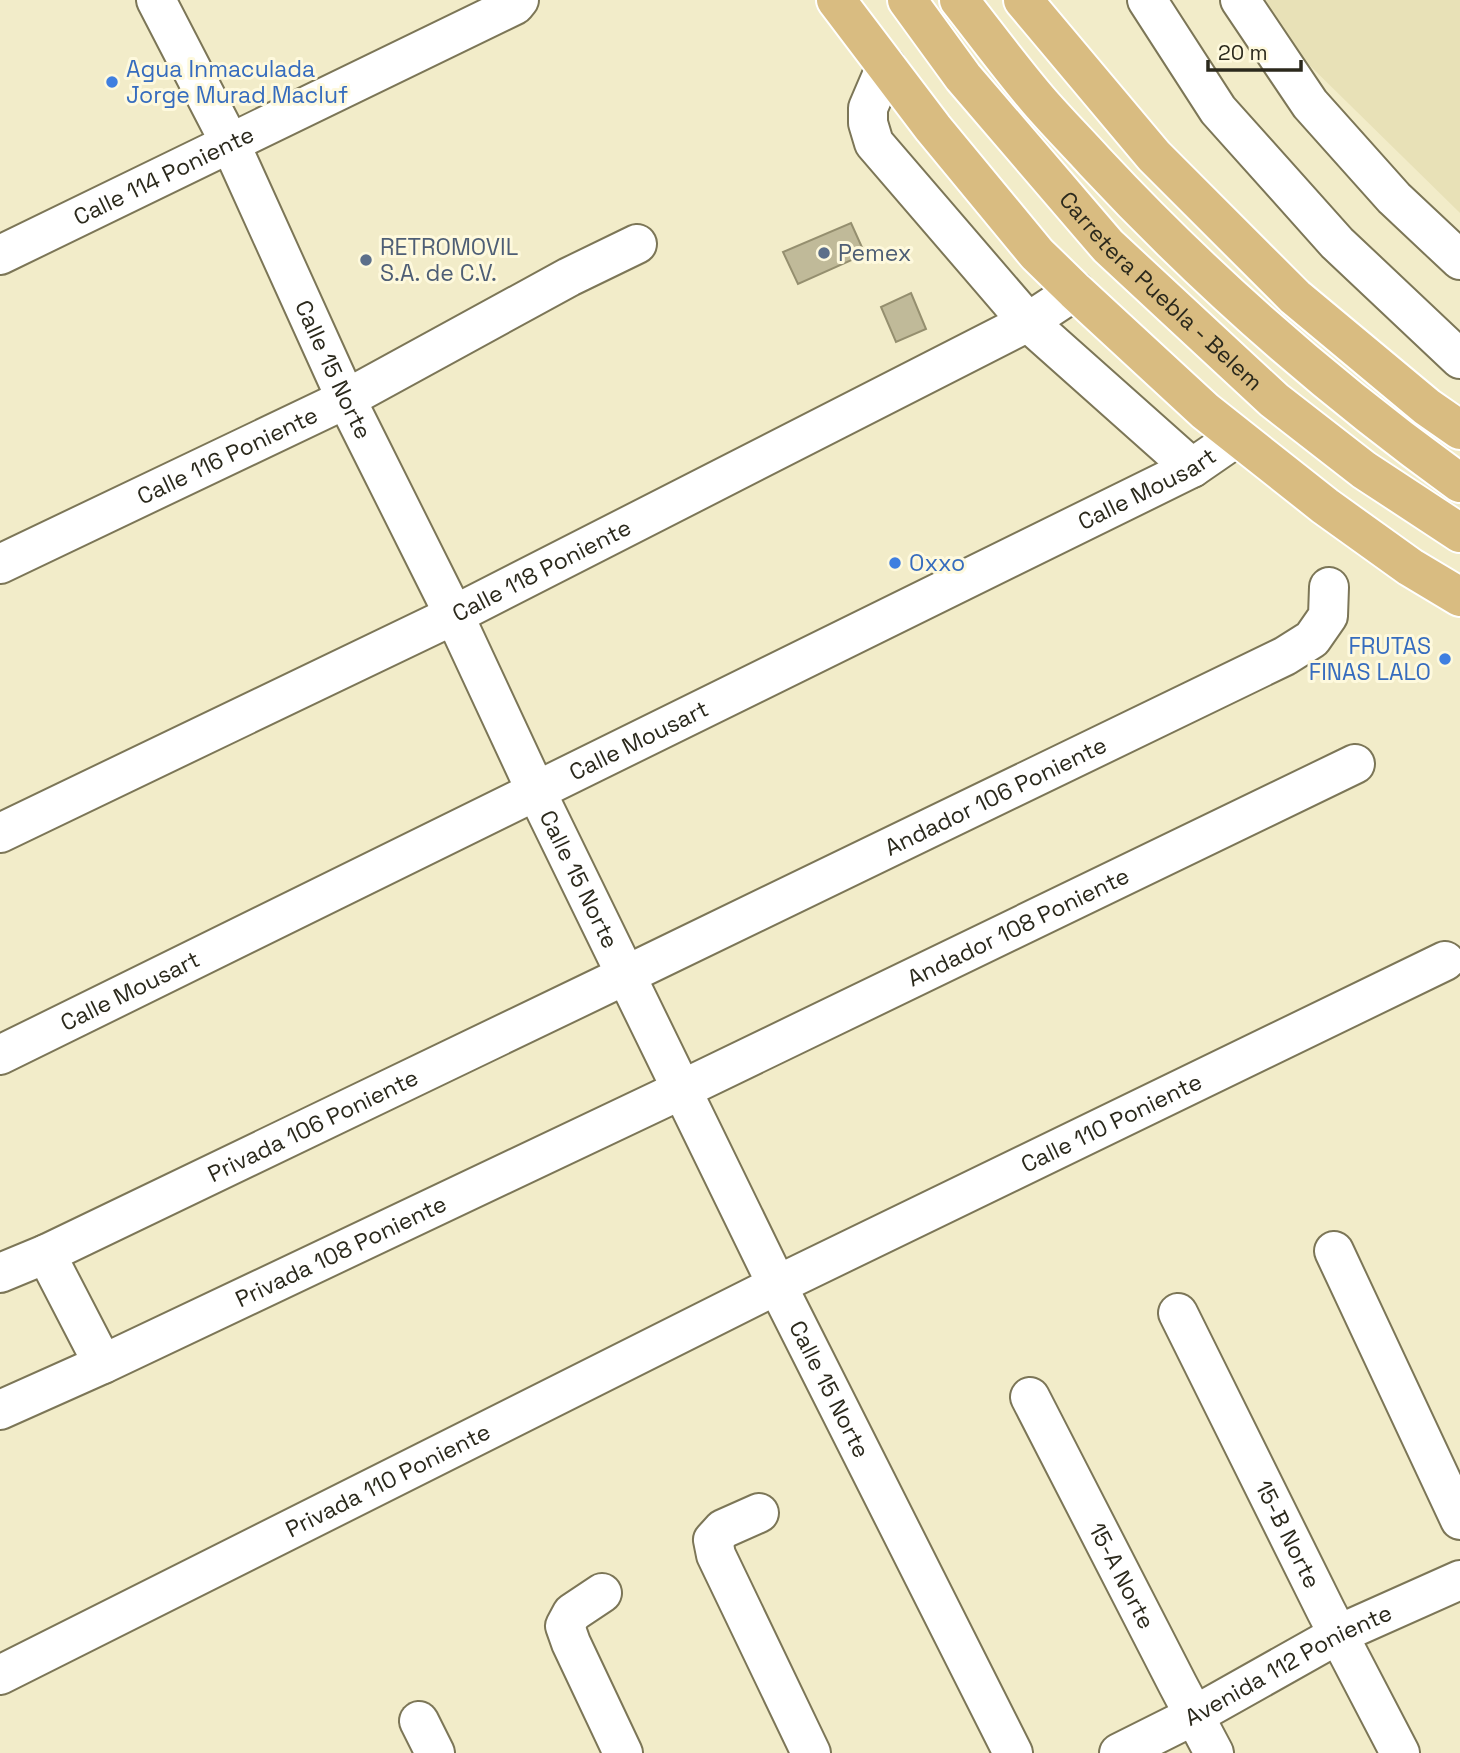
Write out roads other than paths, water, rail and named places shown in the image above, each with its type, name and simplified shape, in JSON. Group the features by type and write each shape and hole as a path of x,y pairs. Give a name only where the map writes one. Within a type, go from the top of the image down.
{"main road":[{"path":"835,0 933,128 1037,254 1075,291 1205,411 1237,437 1410,567 1460,597"},
{"name":"Carretera Puebla - Belem","path":"907,0 963,77 1108,246 1274,400 1364,470 1460,533"},
{"name":"Carretera Puebla - Belem","path":"959,0 1038,100 1180,250 1328,383 1460,483"},
{"path":"1023,0 1154,156 1295,297 1427,407 1460,430"}],"street":[{"name":"Calle 15 Norte","path":"156,0 230,143 346,399 454,615 536,791 777,1285 1013,1753"},
{"path":"1147,0 1218,110 1337,243 1460,359"},
{"path":"1240,0 1310,104 1394,198 1460,260"},
{"name":"Calle 114 Poniente","path":"0,255 517,3"},
{"path":"886,66 868,108 868,123 874,143 1028,322 1192,468"},
{"name":"Calle 116 Poniente","path":"0,564 346,399 569,277 637,244"},
{"name":"Calle 118 Poniente","path":"0,833 454,615 1028,322 1075,291"},
{"name":"Calle Mousart","path":"0,1055 1192,468 1237,437"},
{"name":"Andador 106 Poniente","path":"626,975 1285,656 1312,639 1328,616 1329,587"},
{"name":"Andador 108 Poniente","path":"682,1090 1355,764"},
{"name":"Calle 110 Poniente","path":"777,1285 1445,961"},
{"name":"Privada 106 Poniente","path":"0,1273 46,1254 626,975"},
{"name":"Privada 108 Poniente","path":"0,1410 103,1364 682,1090"},
{"path":"1334,1251 1460,1521"},
{"path":"46,1254 103,1364"},
{"name":"Privada 110 Poniente","path":"0,1675 777,1285"},
{"name":"15-B Norte","path":"1178,1313 1400,1753"},
{"name":"15-A Norte","path":"1030,1397 1214,1753"},
{"path":"759,1513 723,1529 713,1540 716,1555 811,1753"},
{"name":"Avenida 112 Poniente","path":"1119,1753 1195,1715 1339,1634 1460,1580"},
{"path":"602,1593 572,1613 565,1626 623,1753"}],"place":[{"name":"Agua Inmaculada Jorge Murad Macluf","path":"112,82"},
{"name":"Pemex","path":"824,253"},
{"name":"RETROMOVIL S.A. de C.V.","path":"366,260"},
{"name":"Oxxo","path":"895,563"},
{"name":"FRUTAS FINAS LALO","path":"1445,659"}]}
